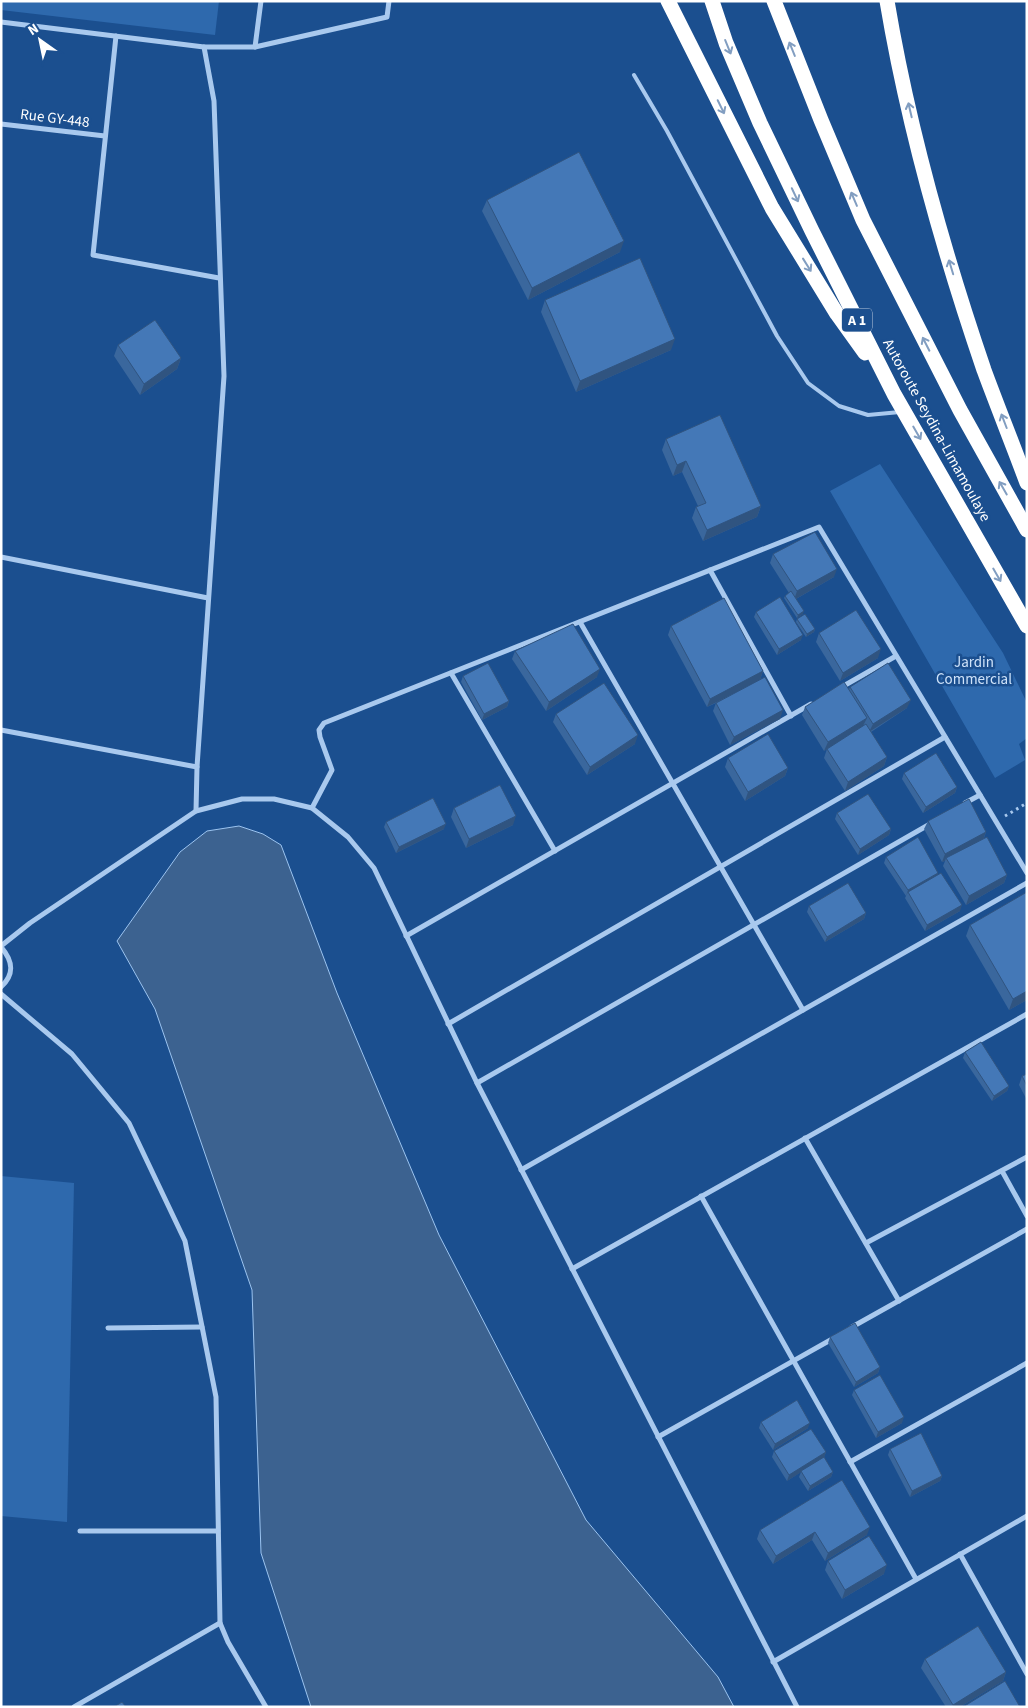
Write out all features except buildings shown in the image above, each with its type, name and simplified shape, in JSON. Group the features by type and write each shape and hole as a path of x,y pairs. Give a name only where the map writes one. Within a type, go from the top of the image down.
{"highway":[{"path":"668,1 772,208 837,314 894,394"},
{"name":"Autoroute Seydina-Limamoulaye","path":"712,1 726,43 760,123 894,394 1027,626"},
{"path":"774,1 820,120 863,220 956,401 1027,530"},
{"path":"887,1 892,34 918,146 952,270 985,371 1027,483"}],"street":[{"path":"255,47 261,1"},
{"path":"1,22 204,47 255,47 387,17 389,1"},
{"path":"116,36 93,255 219,278"},
{"path":"196,811 197,767 224,376 214,101 204,47"},
{"name":"Rue GY-448","path":"1,124 105,136"},
{"path":"312,808 332,770 320,737 319,730 324,723 819,527 1027,873"},
{"path":"1,557 208,598"},
{"path":"710,570 791,716"},
{"path":"580,622 803,1010"},
{"path":"831,693 896,656"},
{"path":"451,673 555,851"},
{"path":"406,936 815,702"},
{"path":"1,730 197,767"},
{"path":"448,1024 945,737"},
{"path":"963,805 980,795"},
{"path":"1,987 7,982 11,970 9,957 1,947 30,924 196,811 242,798 274,799 312,808 348,837 374,868 477,1083 797,1707"},
{"path":"477,1083 938,819"},
{"path":"521,1170 1027,883"},
{"path":"1,994 72,1054 129,1123 185,1241 216,1397 220,1624 228,1642 266,1707"},
{"path":"572,1269 1027,1014"},
{"path":"805,1138 899,1301"},
{"path":"866,1243 1027,1157"},
{"path":"1002,1171 1027,1216"},
{"path":"700,1196 916,1579"},
{"path":"850,1328 1027,1229"},
{"path":"108,1328 202,1326"},
{"path":"658,1437 842,1333"},
{"path":"850,1462 1027,1363"},
{"path":"773,1662 1027,1516"},
{"path":"80,1531 218,1531"},
{"path":"960,1554 1026,1672"},
{"path":"74,1707 220,1624"}],"lane":[{"path":"634,75 667,131 777,336 808,383 839,406 868,415 904,412"}],"path":[{"path":"996,821 1027,803"}],"green space":[{"path":"1,1 219,1 215,35 1,10"},
{"name":"Jardin Commercial","path":"880,464 1003,653 1027,703 1027,738 1019,744 1025,760 995,778 830,491"},
{"path":"1,1176 74,1183 67,1522 1,1516"}],"shaded area":[{"path":"239,826 263,834 281,845 337,993 439,1235 586,1520 718,1677 734,1707 311,1707 261,1553 252,1290 155,1009 117,941 180,852 207,831"}]}
